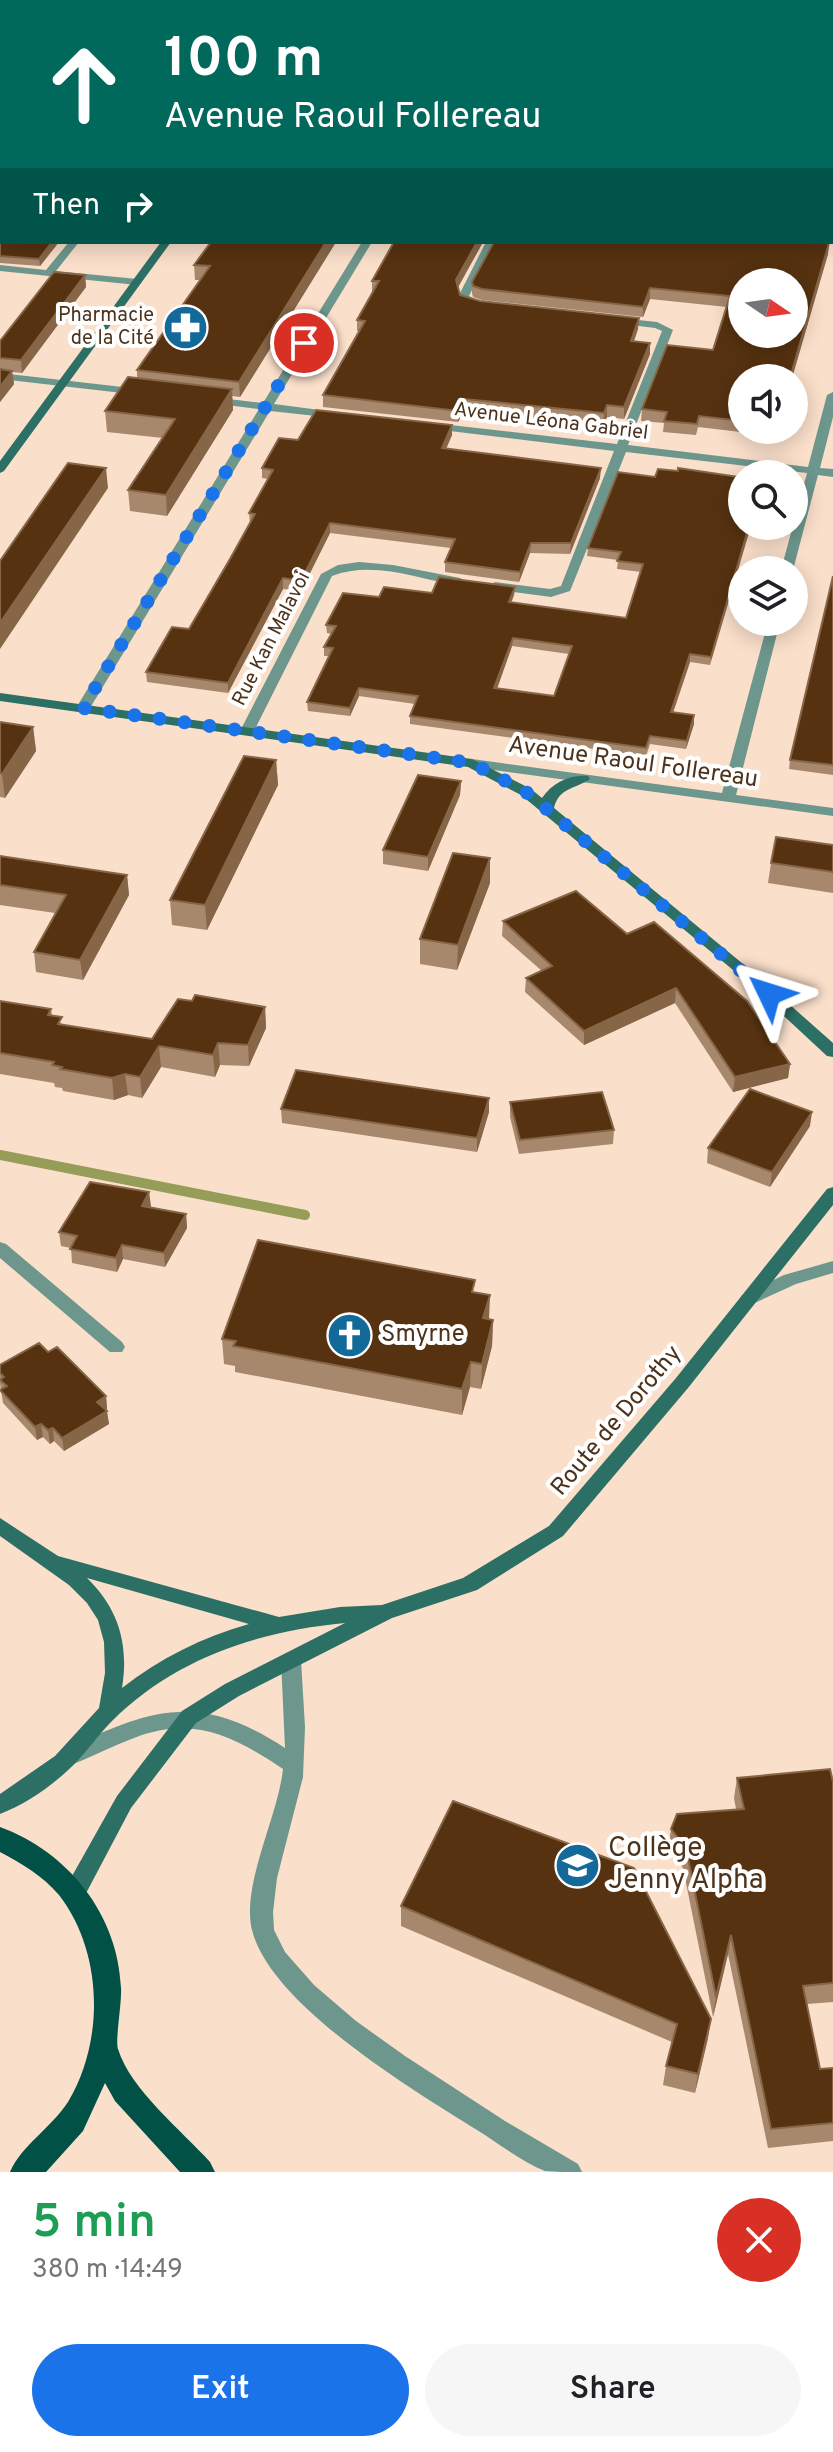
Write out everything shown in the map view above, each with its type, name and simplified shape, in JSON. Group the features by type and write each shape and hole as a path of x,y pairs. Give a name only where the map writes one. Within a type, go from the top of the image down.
{"main road":[{"path":"0,469 165,244"},
{"name":"Avenue Raoul Follereau","path":"0,697 472,763"},
{"path":"472,763 526,792 749,976 833,1052"},
{"path":"546,810 547,802 556,789 583,779"},
{"name":"Route de Dorothy","path":"385,1612 470,1584 556,1531 673,1395 833,1193"},
{"path":"0,1526 56,1561 93,1595 106,1613 113,1634 116,1680 108,1712"},
{"path":"56,1561 276,1624"},
{"path":"0,1805 67,1758 108,1712 154,1675 190,1654 230,1635 276,1624 385,1612"},
{"path":"75,1892 124,1802 189,1717 232,1690 385,1612"},
{"path":"0,1839 26,1849 75,1892 100,1939 110,1993 103,2050 83,2103 48,2152 25,2172"},
{"path":"103,2050 125,2091 200,2172"}],"street":[{"path":"49,273 72,244"},
{"path":"83,708 366,244"},
{"path":"490,244 463,297 470,303 495,307"},
{"path":"0,268 137,282"},
{"path":"603,319 657,325 668,330 620,449"},
{"path":"0,376 159,394"},
{"path":"791,556 833,395"},
{"path":"203,399 342,416"},
{"name":"Avenue Léona Gabriel","path":"419,425 833,473"},
{"name":"Rue Kan Malavoi","path":"247,731 327,574 343,566 561,592 566,588 620,449"},
{"path":"728,797 770,636"},
{"name":"Avenue Raoul Follereau","path":"472,763 833,812"},
{"path":"0,1248 116,1347"},
{"path":"746,1300 790,1279 833,1267"},
{"path":"291,1660 294,1765 290,1792 264,1877 263,1931 273,1956 358,2038 495,2129 570,2172"},
{"path":"67,1758 120,1733 165,1718 189,1717 263,1743 294,1765"}],"building":[{"path":"0,244 50,244 39,259 0,256"},
{"path":"210,244 325,244 239,382 137,370 210,266 194,265"},
{"path":"393,244 476,244 456,280 460,295 480,301 639,318 631,341 650,343 624,407 607,405 604,413 464,399 458,411 323,395 365,321 357,320 379,281 372,281"},
{"path":"493,244 829,244 808,316 808,268 728,268 728,296 650,288 643,307 473,286 472,282"},
{"path":"54,272 85,275 21,360 0,358 0,341"},
{"path":"728,302 728,348 799,348 794,364 728,364 728,419 699,416 697,424 664,421 667,412 642,409 667,345 713,350"},
{"path":"0,369 12,371 0,387"},
{"path":"128,377 232,389 166,495 128,490 175,419 105,411"},
{"path":"316,410 452,425 442,448 601,468 571,543 531,543 520,572 445,562 455,539 330,523 301,581 283,578 228,683 146,672 172,627 189,629 230,559 255,514 249,513 273,470 262,468 279,438 298,440"},
{"path":"68,463 106,468 0,623 0,561"},
{"path":"678,468 728,475 728,540 745,540 740,556 728,556 728,598 711,657 690,654 671,712 694,715 687,741 650,736 646,748 410,716 418,696 359,688 350,708 307,702 333,648 324,647 336,626 326,625 343,593 379,597 384,587 432,593 439,577 515,587 509,602 626,618 643,564 617,561 621,552 588,548 618,472 655,477 658,469 678,471","holes":["513,638 572,646 554,696 494,688"]},
{"path":"833,576 833,765 790,760"},
{"path":"0,722 33,727 2,774 0,773"},
{"path":"244,756 276,760 205,905 170,900"},
{"path":"418,775 461,781 428,857 383,850"},
{"path":"776,837 833,845 833,872 771,863"},
{"path":"453,853 490,858 458,945 420,939"},
{"path":"0,856 127,875 80,960 34,952 66,895 0,885"},
{"path":"576,891 627,934 654,922 747,1001 790,1064 735,1077 676,988 584,1031 526,978 552,966 503,921"},
{"path":"195,995 265,1007 248,1045 218,1043 213,1055 159,1046 140,1077 125,1074 112,1078 60,1069 62,1067 52,1065 54,1062 0,1053 0,1001 51,1009 48,1015 62,1017 58,1024 152,1039 178,999 192,1001"},
{"path":"296,1070 489,1098 477,1138 281,1109"},
{"path":"750,1089 812,1112 772,1172 708,1148"},
{"path":"602,1092 614,1130 520,1140 510,1102"},
{"path":"90,1182 149,1192 142,1206 186,1214 164,1253 122,1245 116,1258 70,1249 77,1236 59,1232"},
{"name":"Smyrne","path":"258,1240 475,1280 472,1292 490,1295 483,1318 493,1320 482,1364 471,1362 462,1389 233,1346 236,1341 222,1339"},
{"path":"39,1343 48,1352 57,1347 106,1396 97,1402 107,1411 62,1438 53,1428 48,1430 41,1424 35,1427 0,1390 7,1386 0,1380 4,1377 0,1373 0,1365"},
{"path":"830,1769 833,1782 833,1983 803,1986 820,2069 833,2068 833,2123 771,2129 731,1935 716,1997 686,1848 671,1829 677,1814 744,1809 737,1778"},
{"path":"453,1801 634,1868 711,2019 698,2074 666,2066 677,2024 401,1906"}],"waterway":[{"path":"0,1155 305,1215"}],"place":[{"name":"Pharmacie de la Cité","path":"185,328"},
{"name":"Smyrne","path":"350,1335"},
{"name":"Collège Jenny Alpha","path":"577,1865"}],"route":[{"path":"304,343 83,708 472,763 526,792 769,994"}]}
